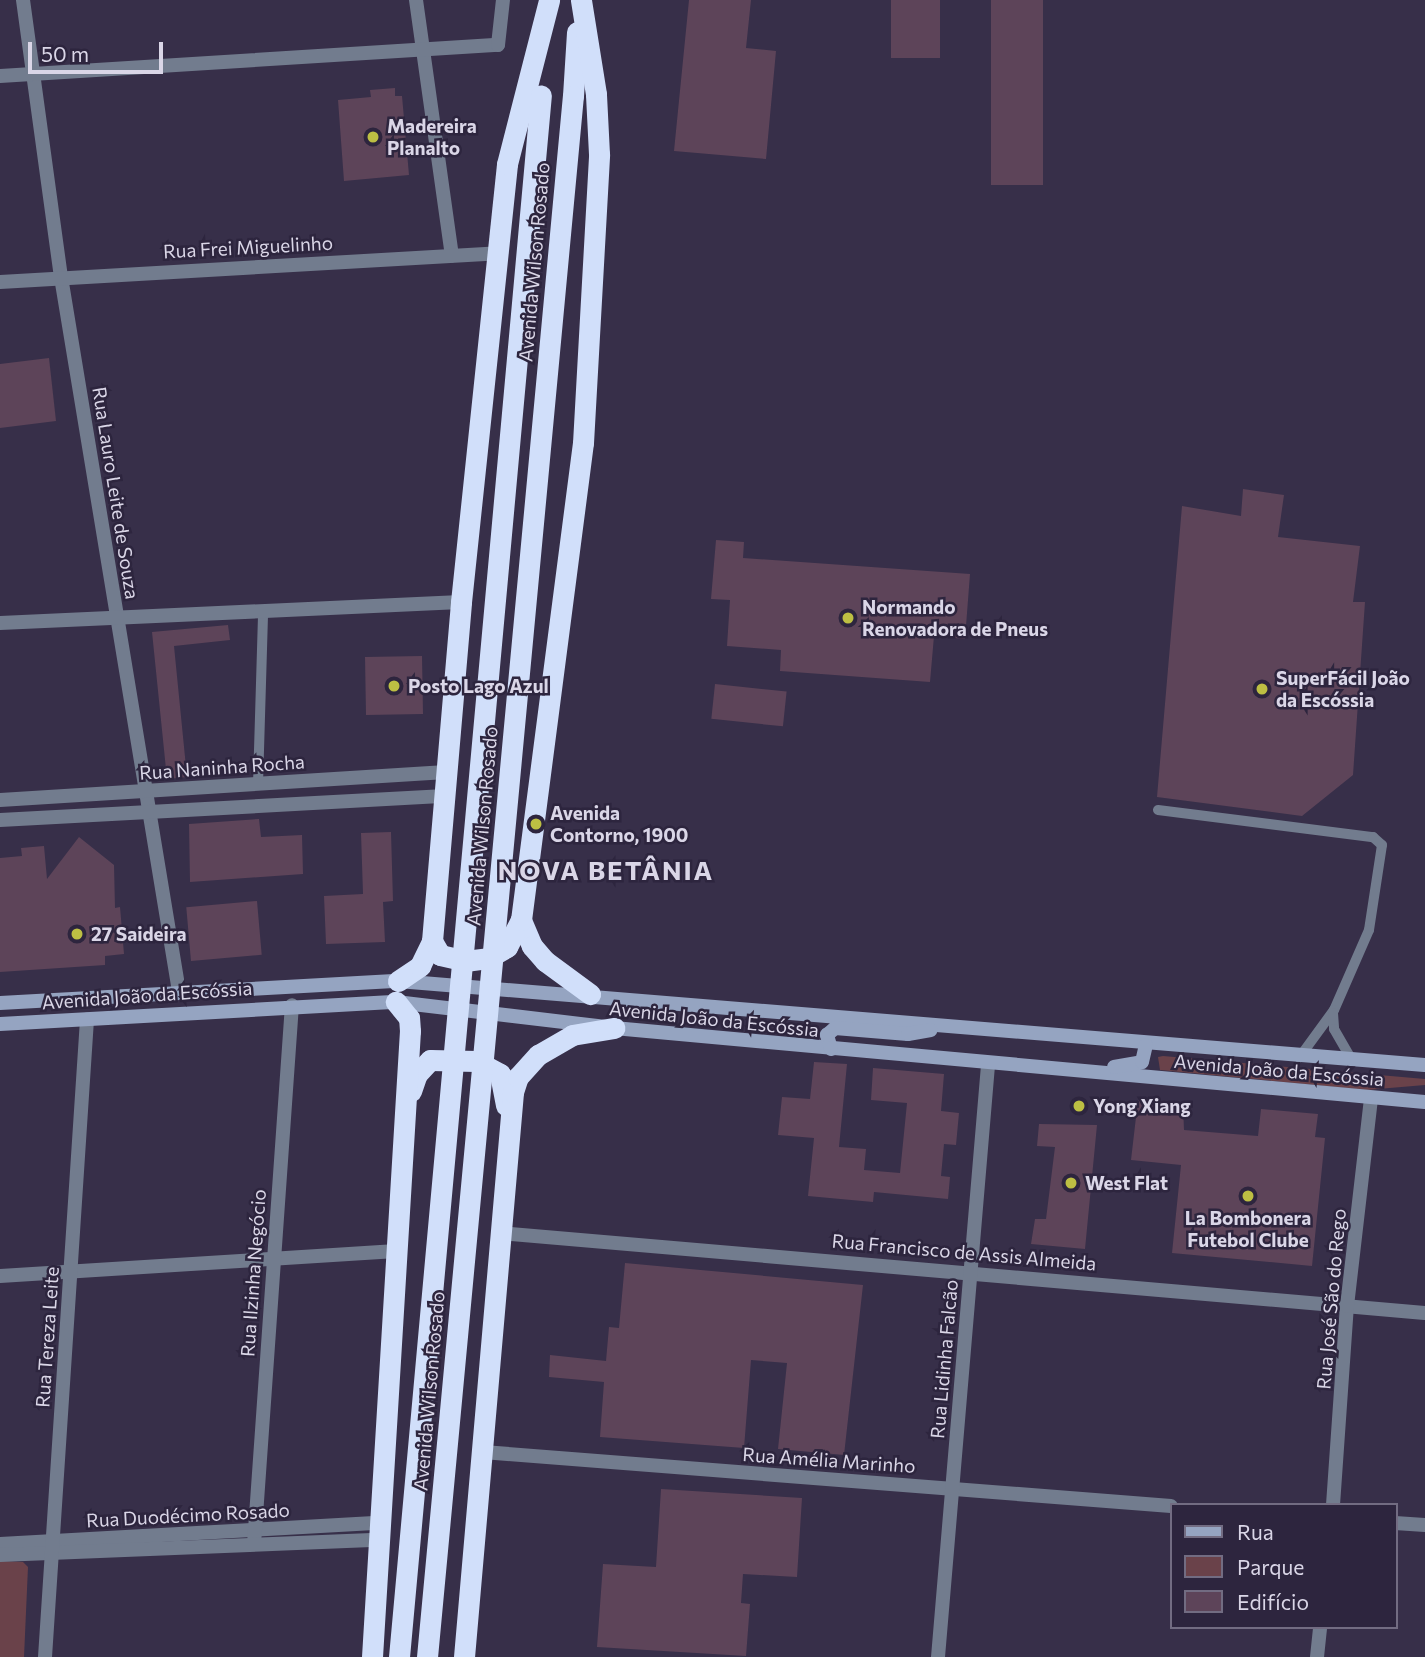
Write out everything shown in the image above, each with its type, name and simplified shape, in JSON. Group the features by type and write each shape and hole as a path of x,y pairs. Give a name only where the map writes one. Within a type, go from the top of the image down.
{"highway":[{"name":"Avenida Wilson Rosado","path":"399,1657 549,0"},
{"path":"372,1657 410,1031 409,1018 397,991 420,966 432,941 461,602 507,164 549,0"},
{"name":"Avenida Wilson Rosado","path":"428,1657 580,0"},
{"path":"432,941 440,955 465,961 488,958 507,947 521,920 583,443 598,154 596,94 580,0"},
{"path":"521,920 532,946 545,961 590,993"},
{"path":"464,1657 509,1128 518,1077 538,1055 572,1035 614,1028"},
{"path":"404,1113 423,1065 430,1060 476,1061 493,1066 500,1074 509,1128"}],"main road":[{"name":"Avenida João da Escóssia","path":"0,1003 179,991 590,993 1146,1045 1425,1065"},
{"name":"Avenida João da Escóssia","path":"0,1024 292,1005 397,991 614,1028 988,1065 1425,1102"},
{"path":"831,1049 827,1035 835,1028 908,1034 950,1027"},
{"path":"1045,1069 1136,1066 1146,1057 1146,1045"},
{"path":"1399,1100 1425,1091"}],"street":[{"name":"Rua Lauro Leite de Souza","path":"23,0 61,277 179,991"},
{"path":"416,0 452,256"},
{"path":"0,76 424,52 498,45 503,0"},
{"name":"Rua Frei Miguelinho","path":"0,282 498,253"},
{"path":"0,623 461,602"},
{"name":"Rua Naninha Rocha","path":"0,800 446,772"},
{"name":"Rua Naninha Rocha","path":"0,820 445,796"},
{"name":"Rua Ilzinha Negócio","path":"254,1538 292,1005"},
{"name":"Rua Tereza Leite","path":"45,1657 87,1018"},
{"name":"Rua Lidinha Falcão","path":"938,1657 988,1065"},
{"name":"Rua José São do Rego","path":"1332,1503 1348,1306 1371,1098"},
{"name":"Rua Francisco de Assis Almeida","path":"500,1233 971,1271 1425,1313"},
{"path":"0,1276 396,1251"},
{"name":"Rua Amélia Marinho","path":"483,1452 1170,1506"},
{"path":"1397,1523 1425,1525"},
{"name":"Rua Duodécimo Rosado","path":"0,1544 53,1547 378,1532"},
{"name":"Rua Duodécimo Rosado","path":"0,1555 53,1547"},
{"path":"1317,1657 1320,1629"}],"lane":[{"path":"258,784 263,611"},
{"path":"1158,810 1373,837 1380,842 1383,849 1368,930 1334,1010 1299,1058"},
{"path":"1334,1010 1334,1030 1352,1059"}],"green space":[{"path":"1158,1057 1425,1079 1425,1085 1366,1090 1160,1070"},
{"path":"0,1561 23,1562 28,1567 24,1657 0,1657"}],"building":[{"path":"689,0 751,0 746,48 776,51 766,159 674,151"},
{"path":"891,0 940,0 940,58 891,58"},
{"path":"991,0 1043,0 1043,185 991,185"},
{"name":"Madereira Planalto","path":"395,88 395,96 402,96 409,175 344,181 338,100 371,97 370,90"},
{"path":"49,358 56,421 0,428 0,364"},
{"name":"SuperFácil João da Escóssia","path":"1243,489 1284,495 1278,537 1360,546 1353,602 1365,602 1353,775 1302,816 1157,797 1182,506 1241,516"},
{"name":"Normando Renovadora de Pneus","path":"716,540 744,542 743,558 970,574 965,639 934,636 930,682 780,671 781,650 727,646 730,600 711,599"},
{"path":"228,625 230,640 174,646 187,777 167,779 152,632"},
{"name":"Posto Lago Azul","path":"422,656 423,714 366,715 365,657"},
{"path":"715,684 787,692 783,726 711,719"},
{"path":"259,819 261,837 302,835 303,874 190,882 189,824"},
{"path":"391,832 393,901 383,902 385,942 326,944 324,896 363,894 361,833"},
{"path":"79,837 114,865 115,908 120,907 124,954 105,956 105,965 0,972 0,858 22,856 21,848 44,846 47,879"},
{"path":"257,901 262,955 191,961 186,907"},
{"path":"814,1062 847,1064 839,1147 866,1149 864,1170 900,1173 907,1103 871,1100 873,1068 944,1074 941,1111 959,1113 956,1145 944,1144 941,1176 950,1177 948,1199 874,1192 873,1202 808,1196 814,1138 778,1135 782,1097 810,1099"},
{"name":"La Bombonera Futebol Clube","path":"1138,1100 1183,1105 1184,1130 1258,1136 1261,1109 1318,1114 1315,1137 1325,1138 1312,1266 1172,1253 1181,1165 1131,1160"},
{"name":"West Flat","path":"1039,1124 1097,1125 1085,1249 1031,1244 1035,1219 1046,1219 1055,1147 1037,1146"},
{"path":"625,1263 863,1285 844,1455 778,1449 787,1363 751,1360 744,1448 600,1437 604,1382 549,1377 550,1355 606,1361 609,1327 619,1328"},
{"path":"661,1489 802,1498 797,1577 743,1574 741,1603 750,1604 746,1656 597,1647 603,1564 656,1567"}],"place":[{"name":"Madereira Planalto","path":"373,137"},
{"name":"Normando Renovadora de Pneus","path":"848,618"},
{"name":"Posto Lago Azul","path":"394,686"},
{"name":"SuperFácil João da Escóssia","path":"1262,689"},
{"name":"Avenida Contorno, 1900","path":"536,824"},
{"name":"27 Saideira","path":"77,934"},
{"name":"Yong Xiang","path":"1079,1106"},
{"name":"West Flat","path":"1071,1183"},
{"name":"La Bombonera Futebol Clube","path":"1248,1196"}],"district":[{"name":"NOVA BETÂNIA","path":"606,870"}]}
